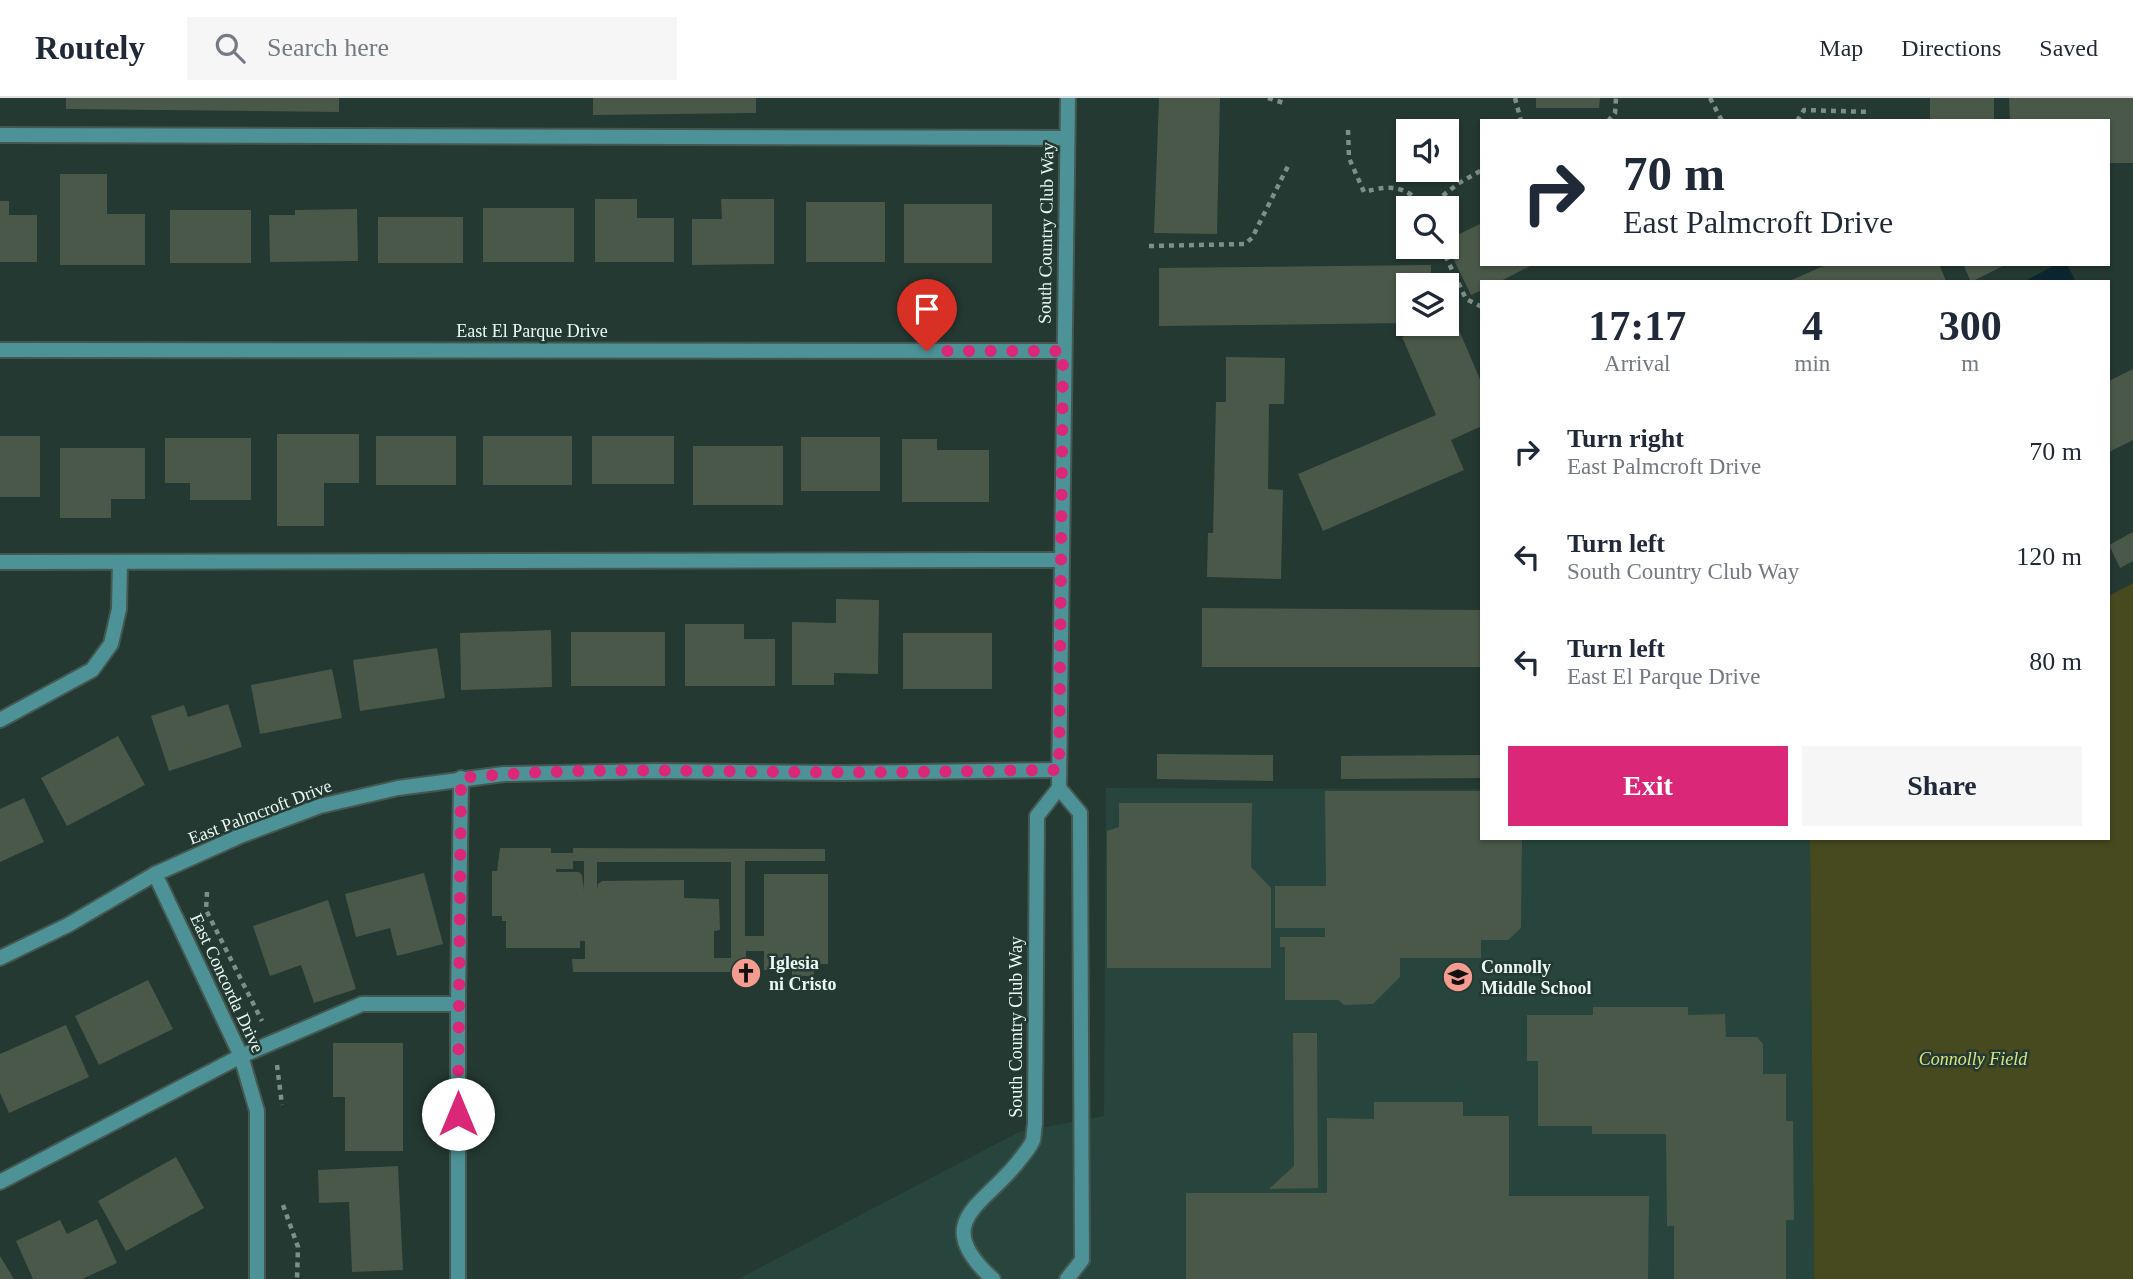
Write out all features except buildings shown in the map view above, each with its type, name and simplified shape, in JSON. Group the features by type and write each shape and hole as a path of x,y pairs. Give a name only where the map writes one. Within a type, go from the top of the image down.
{"street":[{"name":"South Country Club Way","path":"993,1279 975,1263 964,1237 964,1220 1015,1166 1032,1142 1035,1124 1037,816 1059,788 1068,98"},
{"path":"0,135 1067,138"},
{"name":"East El Parque Drive","path":"0,350 1063,351"},
{"path":"0,562 1061,560"},
{"path":"0,720 92,670 111,644 119,610 120,563"},
{"name":"East Palmcroft Drive","path":"0,958 68,925 155,874 240,836 320,806 398,788 504,774 1059,770"},
{"path":"458,1279 461,778"},
{"path":"1059,788 1080,813 1083,1260 1067,1279"},
{"name":"East Concorda Drive","path":"155,874 241,1056 257,1111 257,1279"},
{"path":"0,1182 241,1056 362,1003 458,1003"}],"path":[{"path":"1268,98 1287,104"},
{"path":"1514,98 1520,119"},
{"path":"1610,119 1615,113 1616,98"},
{"path":"1710,98 1722,119"},
{"path":"1798,119 1804,110 1871,112"},
{"path":"1348,130 1349,158 1364,192 1386,186 1411,192 1415,196"},
{"path":"1149,246 1245,244 1252,237 1289,164"},
{"path":"1442,196 1480,171"},
{"path":"1447,259 1466,299 1480,306"}],"shaded area":[{"name":"Connolly Middle School","path":"1106,788 1480,789 1480,840 1810,840 1814,1279 738,1279 1019,1132 1104,1116"}],"green space":[{"name":"Connolly Field","path":"2133,583 2133,1279 1814,1279 1810,840 2110,840 2110,595"}],"water":[{"path":"2053,266 2068,266 2075,280 2027,280"}],"place":[{"name":"Iglesia ni Cristo","path":"746,973"},
{"name":"Connolly Middle School","path":"1458,977"}],"route":[{"path":"458,1114 461,778 504,774 655,771 844,773 1059,770 1063,351 927,351"}]}
